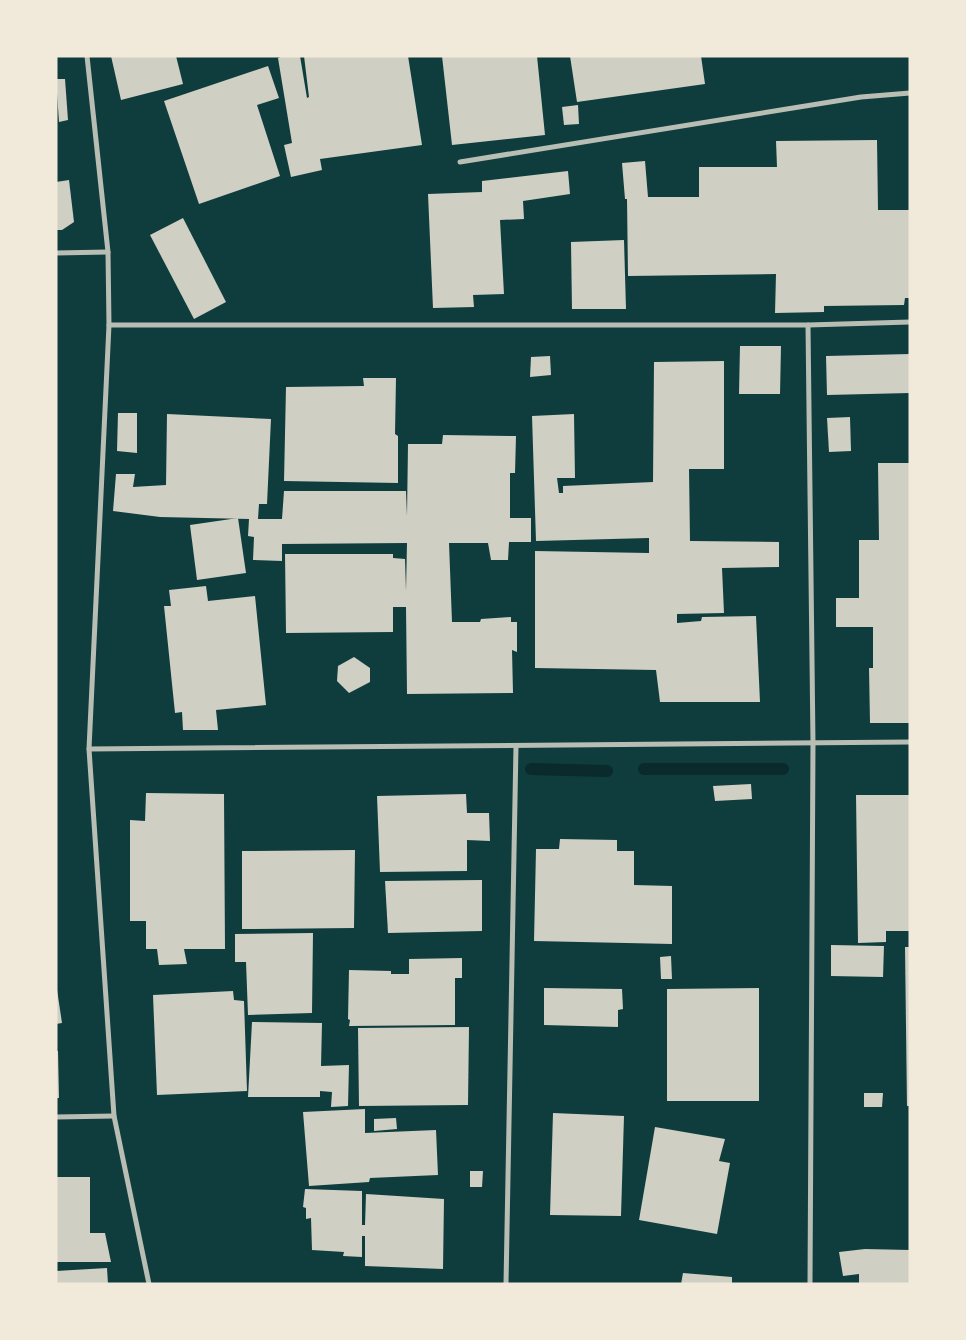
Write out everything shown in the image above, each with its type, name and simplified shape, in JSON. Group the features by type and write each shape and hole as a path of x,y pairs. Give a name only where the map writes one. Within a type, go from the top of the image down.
{"street":[{"path":"87,56 108,252 109,325 89,750 114,1116 148,1284"},
{"path":"460,162 862,97 910,93"},
{"path":"56,253 108,252"},
{"path":"109,325 808,325 910,322"},
{"path":"808,325 813,743 810,1284"},
{"path":"89,750 910,742"},
{"path":"506,1284 516,746"},
{"path":"56,1116 114,1116"}],"building":[{"path":"111,56 176,56 183,84 121,100"},
{"path":"283,56 300,56 307,98 309,97 304,56 408,56 422,145 320,159 322,170 291,177 284,145 292,143 278,58"},
{"path":"442,56 537,56 545,135 452,145"},
{"path":"570,56 701,56 705,84 577,102"},
{"path":"268,66 279,98 257,105 280,176 199,204 164,101"},
{"path":"56,79 65,79 68,120 59,122"},
{"path":"578,105 579,124 564,125 562,107"},
{"path":"877,140 878,210 910,210 910,298 905,298 904,305 824,306 824,312 775,313 776,274 628,276 627,199 625,199 622,163 645,161 648,197 699,197 699,167 777,167 776,141"},
{"path":"568,171 570,194 523,201 524,219 500,220 504,294 473,295 474,307 433,308 428,194 482,192 482,181"},
{"path":"69,180 74,222 62,230 56,230 56,182"},
{"path":"183,218 226,302 194,319 150,235"},
{"path":"624,240 626,309 572,309 571,242"},
{"path":"740,346 781,346 780,394 739,394"},
{"path":"910,354 910,393 827,395 826,356"},
{"path":"550,356 551,375 530,377 531,357"},
{"path":"724,361 724,469 689,469 690,541 779,542 779,567 722,568 724,613 677,614 677,623 701,621 702,617 756,616 760,702 660,702 656,670 535,668 535,551 649,553 649,538 536,541 532,416 574,414 575,478 557,478 559,493 563,493 563,486 653,482 654,362"},
{"path":"363,378 396,378 395,434 398,436 398,483 284,481 286,387 364,386"},
{"path":"118,413 137,413 137,453 117,451"},
{"path":"167,414 271,419 267,504 259,504 258,519 282,519 284,491 406,491 407,516 408,444 442,444 443,435 516,436 515,473 510,473 510,518 531,518 531,542 509,542 508,560 491,560 488,543 449,543 452,622 480,622 481,619 511,617 511,622 517,622 517,652 512,650 513,693 407,694 406,607 393,607 393,632 286,633 285,554 393,554 393,558 405,559 406,591 407,543 282,544 282,561 253,560 254,537 248,536 249,519 160,517 113,511 116,474 135,474 133,487 166,485"},
{"path":"850,417 851,451 829,452 827,418"},
{"path":"878,463 910,463 910,723 870,723 869,668 873,668 873,627 836,627 836,598 859,598 859,540 879,540"},
{"path":"238,518 246,573 197,580 190,525"},
{"path":"206,586 208,601 255,596 266,705 216,710 218,730 183,730 182,712 175,713 164,606 171,606 169,590"},
{"path":"354,657 370,668 370,682 349,693 337,681 338,666"},
{"path":"751,784 752,799 715,801 713,786"},
{"path":"146,793 224,794 225,949 184,949 187,964 159,965 157,949 146,949 146,921 130,921 130,820 145,821"},
{"path":"466,794 467,813 489,813 490,841 467,840 467,871 380,872 377,796"},
{"path":"856,795 910,795 910,931 886,931 886,942 858,943"},
{"path":"560,839 617,840 617,851 634,851 634,885 672,886 672,944 534,941 536,849 559,849"},
{"path":"355,850 354,928 242,929 242,851"},
{"path":"482,880 482,931 388,933 385,881"},
{"path":"313,933 312,1013 248,1015 246,962 235,962 235,934"},
{"path":"831,945 884,946 883,977 831,976"},
{"path":"905,947 910,947 910,1106 907,1106"},
{"path":"671,956 672,979 661,979 660,957"},
{"path":"462,958 462,978 455,978 455,1025 349,1026 349,970 391,971 391,974 409,974 409,959"},
{"path":"56,983 62,1023 56,1024"},
{"path":"544,988 622,989 623,1009 618,1010 618,1027 544,1025"},
{"path":"759,988 759,1101 667,1101 667,989"},
{"path":"233,991 234,1000 244,1001 247,1091 157,1095 153,995"},
{"path":"252,1022 322,1023 321,1066 349,1065 348,1106 331,1107 332,1092 320,1091 320,1097 248,1097"},
{"path":"469,1027 468,1105 359,1106 358,1028"},
{"path":"56,1051 58,1051 59,1098 56,1098"},
{"path":"864,1093 883,1093 882,1107 864,1107"},
{"path":"365,1109 365,1133 436,1130 438,1175 370,1178 369,1182 309,1186 303,1112"},
{"path":"553,1113 624,1116 621,1216 550,1215"},
{"path":"396,1118 397,1129 374,1131 374,1119"},
{"path":"655,1127 725,1139 719,1161 730,1163 717,1234 639,1220"},
{"path":"470,1171 483,1171 482,1187 470,1187"},
{"path":"56,1177 90,1177 90,1233 105,1233 111,1262 56,1262"},
{"path":"305,1189 362,1191 362,1225 365,1225 366,1194 444,1199 443,1269 365,1266 365,1236 362,1236 362,1257 343,1256 344,1252 312,1250 311,1218 306,1219 306,1208 303,1207"},
{"path":"865,1249 910,1250 910,1284 859,1284 859,1274 843,1276 839,1252"},
{"path":"107,1268 108,1284 56,1284 56,1271"},
{"path":"683,1273 732,1277 732,1284 681,1284"}],"waterway":[{"path":"531,769 607,771"},
{"path":"644,769 783,769"}]}
